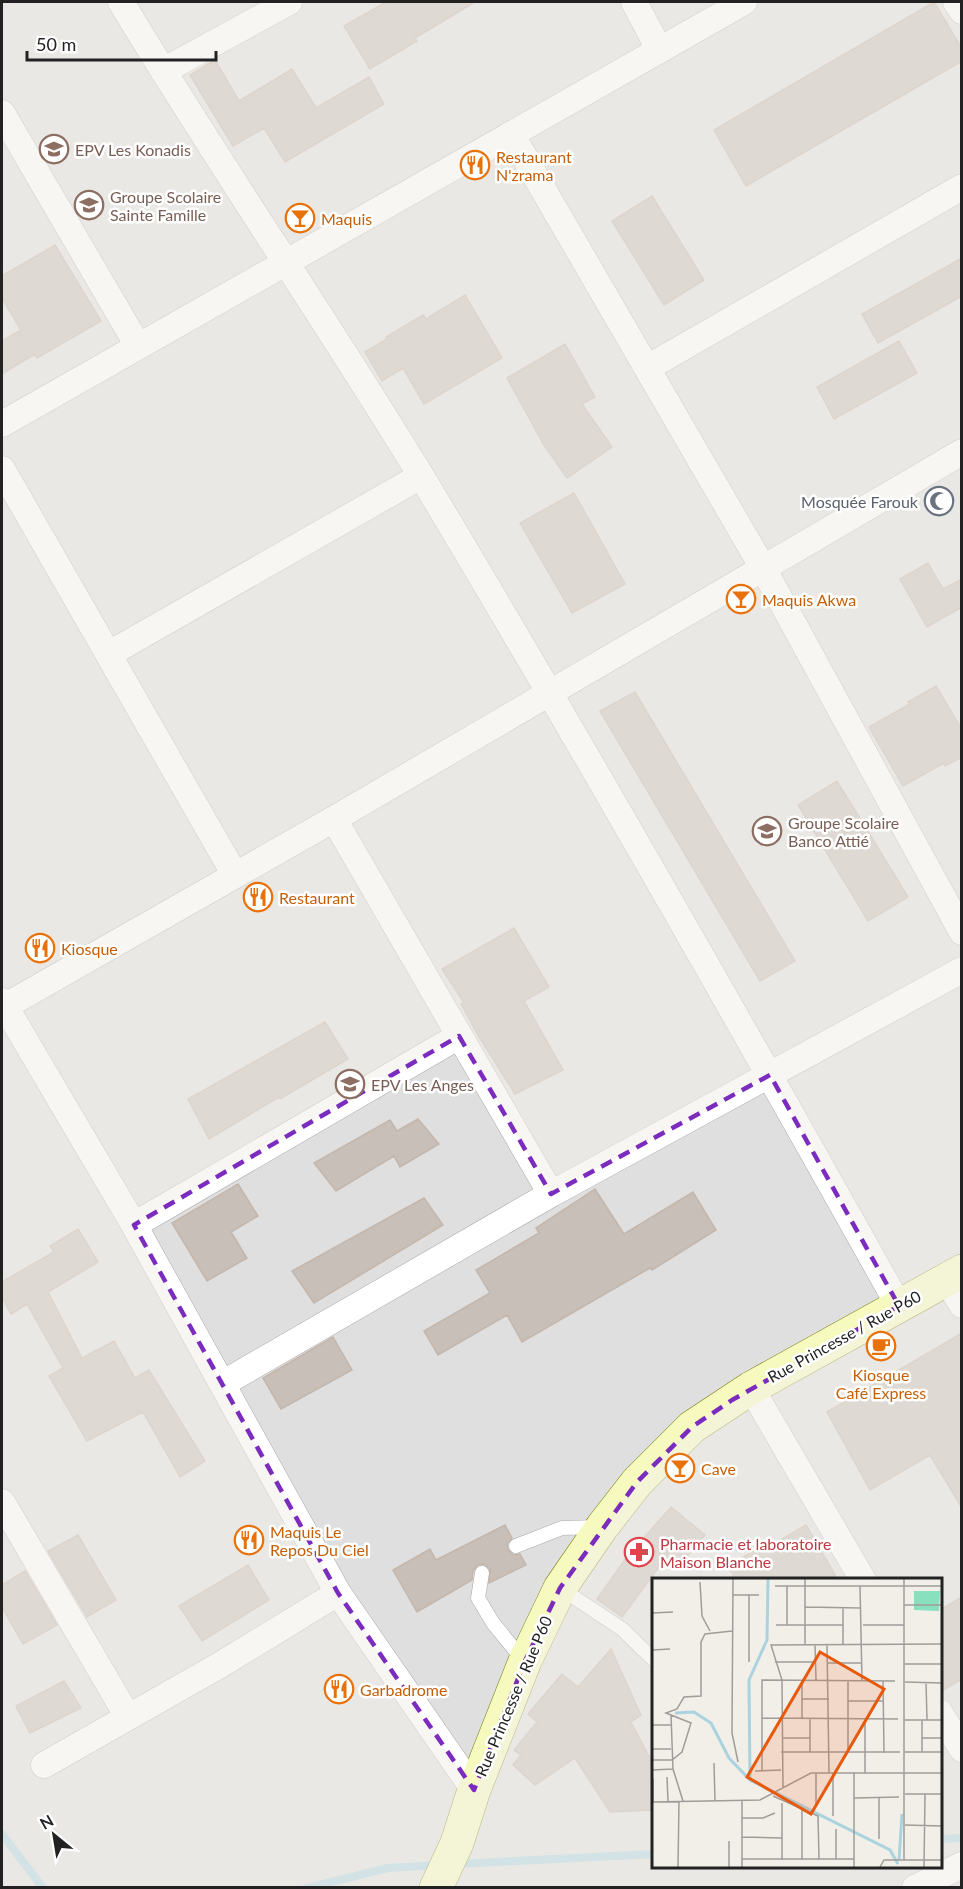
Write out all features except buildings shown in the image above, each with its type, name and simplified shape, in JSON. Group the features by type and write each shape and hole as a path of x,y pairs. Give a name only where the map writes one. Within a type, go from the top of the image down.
{"street":[{"path":"121,2 421,476 770,1075 899,1306"},
{"path":"163,71 289,2"},
{"path":"634,2 659,49"},
{"path":"2,424 744,2"},
{"path":"956,2 962,11"},
{"path":"2,113 10,144 138,346"},
{"path":"511,134 763,568 962,932"},
{"path":"647,368 962,187"},
{"path":"474,1790 338,1593 134,1225 3,1006 334,819 763,568 958,462"},
{"path":"2,469 235,875"},
{"path":"109,654 421,476"},
{"path":"334,819 551,1194"},
{"path":"222,1384 551,1194 962,970"},
{"path":"134,1225 459,1036"},
{"name":"Rue Princesse / Rue P60","path":"438,1885 457,1843 474,1790 525,1661 560,1588 602,1527 637,1482 692,1426 751,1388 899,1306 957,1286"},
{"path":"751,1388 862,1578"},
{"path":"2,1502 128,1717"},
{"path":"44,1765 220,1665 338,1593"},
{"path":"942,1716 962,1749"},
{"path":"915,1887 962,1866"}],"lane":[{"path":"516,1546 562,1528 602,1527"},
{"path":"482,1573 478,1598 493,1623 525,1661"},
{"path":"560,1588 622,1629 652,1658"}],"highlighted area":[{"path":"459,1036 551,1194 770,1075 899,1306 732,1400 692,1427 637,1482 560,1588 525,1661 474,1790 338,1593 134,1225"}],"shaded area":[{"path":"2,2 961,2 961,1887 2,1888"}],"waterway":[{"path":"2,1834 43,1888"},
{"path":"942,1839 962,1838"},
{"path":"456,1864 652,1854"},
{"path":"307,1888 388,1868 438,1865"}],"place":[{"name":"EPV Les Konadis","path":"54,149"},
{"name":"Restaurant N'zrama","path":"475,165"},
{"name":"Groupe Scolaire Sainte Famille","path":"89,205"},
{"name":"Maquis","path":"300,218"},
{"name":"Mosquée Farouk","path":"939,501"},
{"name":"Maquis Akwa","path":"741,599"},
{"name":"Groupe Scolaire Banco Attié","path":"767,831"},
{"name":"Restaurant","path":"258,897"},
{"name":"Kiosque","path":"40,948"},
{"name":"EPV Les Anges","path":"350,1084"},
{"name":"Kiosque Café Express","path":"881,1346"},
{"name":"Cave","path":"680,1468"},
{"name":"Maquis Le Repos Du Ciel","path":"249,1540"},
{"name":"Pharmacie et laboratoire Maison Blanche","path":"639,1552"},
{"name":"Garbadrome","path":"339,1689"}]}
